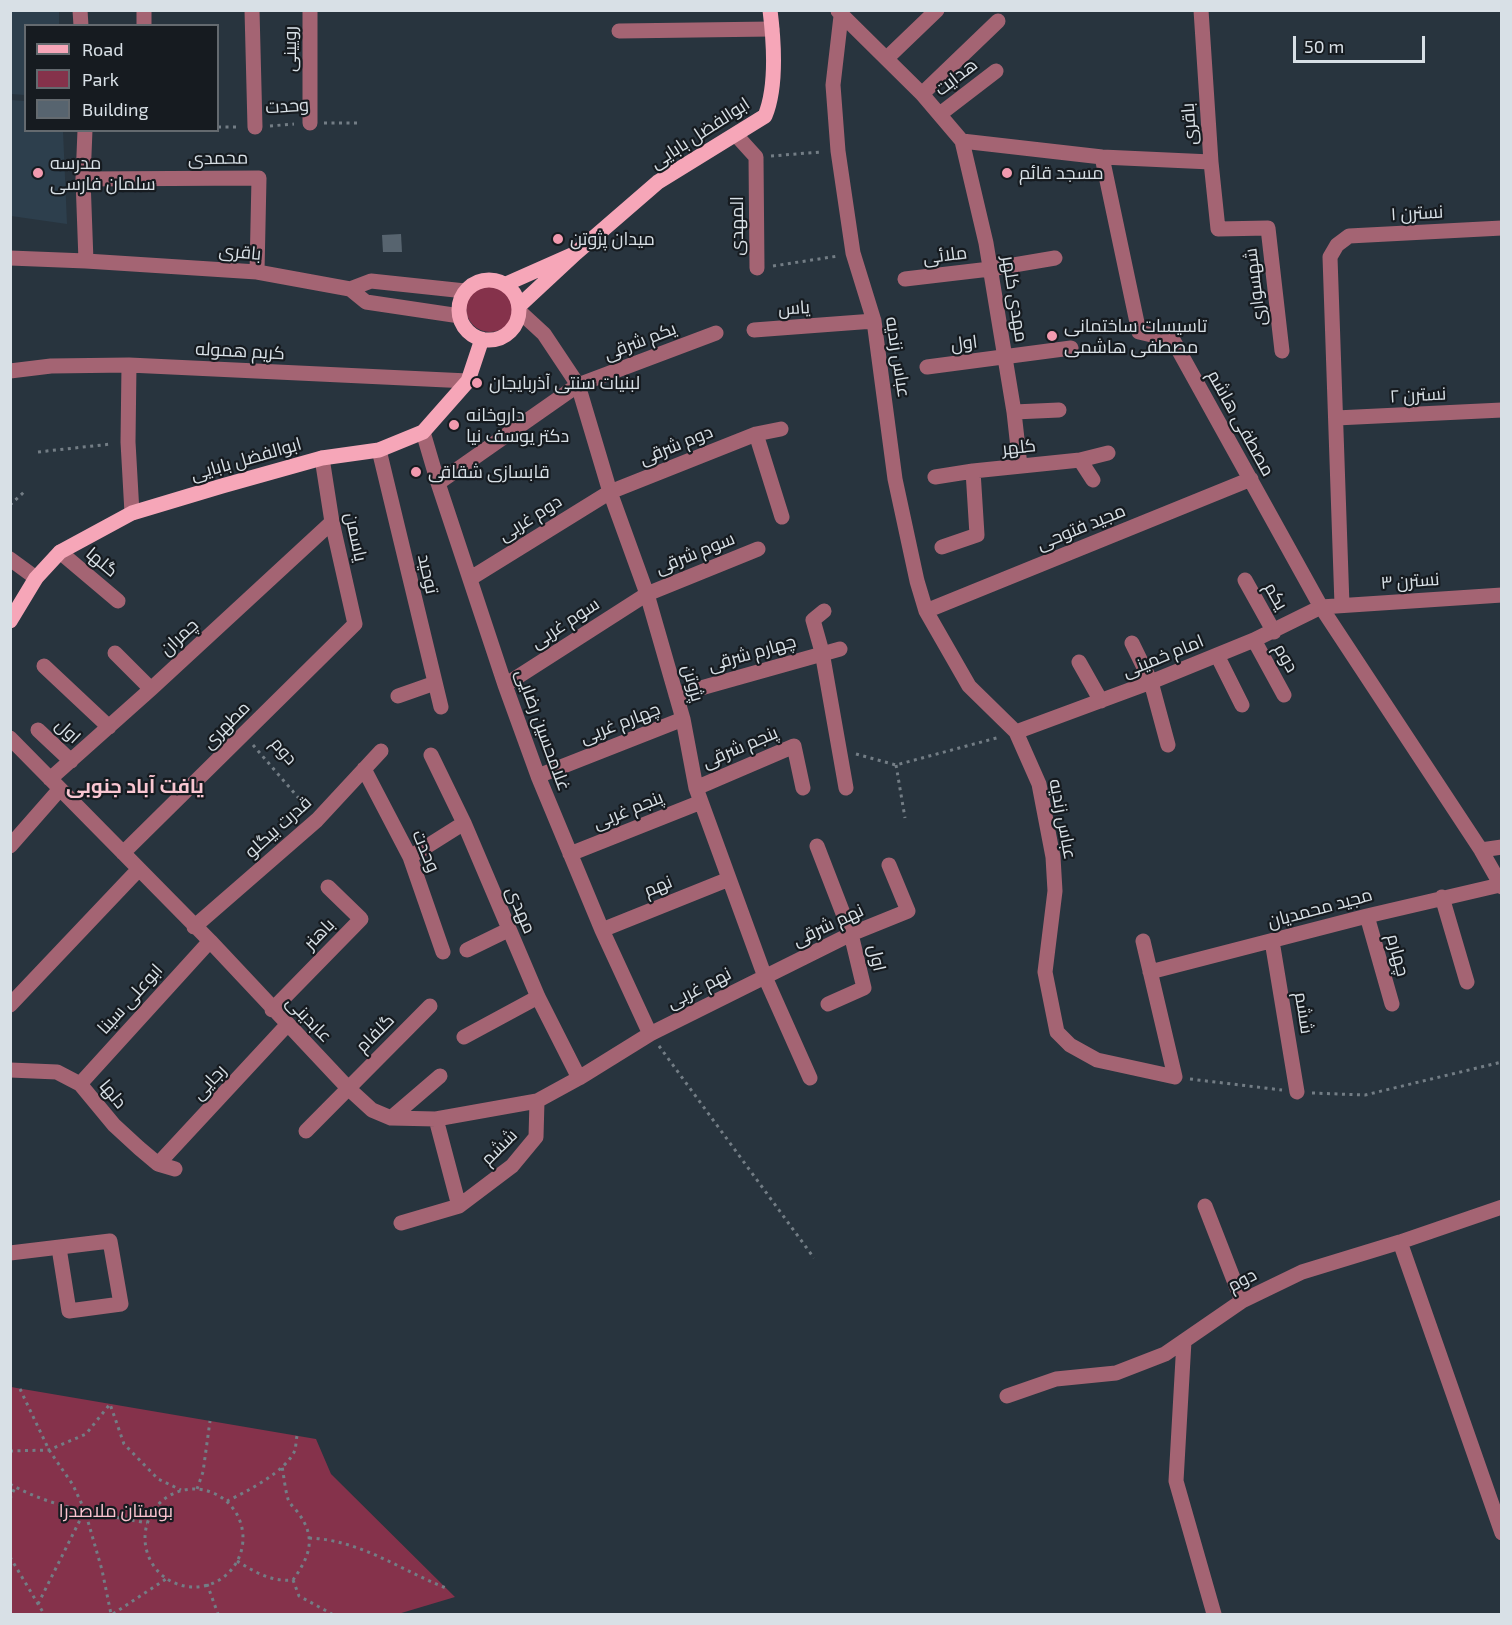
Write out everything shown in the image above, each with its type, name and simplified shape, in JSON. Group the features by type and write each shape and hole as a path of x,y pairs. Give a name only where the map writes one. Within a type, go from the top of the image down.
{"main road":[{"name":"ابوالفضل بابایی","path":"519,309 576,253 658,182 765,116 771,103 770,10"},
{"name":"ابوالفضل بابایی","path":"506,284 576,253"},
{"path":"488,280 506,284 513,291 519,309 517,322 506,334 491,340 482,339 468,331 460,316 459,307 465,291 480,281 488,280"},
{"name":"ابوالفضل بابایی","path":"10,621 36,578 60,552 132,513 322,458 379,450 423,432 468,381 482,339"}],"street":[{"path":"252,10 255,127"},
{"name":"رویینی","path":"310,10 310,123"},
{"path":"887,57 937,10"},
{"name":"باقری","path":"1102,157 1211,162 1201,10"},
{"path":"840,13 887,57 962,141 1102,157"},
{"name":"عباس زندیه","path":"840,13 833,85 838,151 853,253 874,321 896,479 916,580 926,611 969,686 1016,732 1039,784 1053,858 1055,891 1045,972 1057,1032 1070,1045 1097,1060 1175,1077"},
{"path":"922,94 998,21"},
{"path":"619,31 772,30"},
{"name":"هدایت","path":"940,114 996,71"},
{"path":"85,132 83,179 86,261"},
{"path":"736,135 756,157"},
{"name":"مهدی کلهر","path":"962,141 986,243 1014,412 1020,466"},
{"name":"المهدی","path":"756,157 757,268"},
{"name":"مصطفی هاشم","path":"1102,157 1139,332 1173,340 1321,607 1481,850 1501,886"},
{"name":"شهسواری","path":"1211,162 1218,229 1268,228 1282,351"},
{"name":"محمدی","path":"83,179 259,178 257,273"},
{"name":"نسترن ۱","path":"1336,418 1330,257 1337,245 1349,236 1502,228"},
{"name":"باقری","path":"10,258 257,273 350,289 366,302 460,316"},
{"path":"990,269 1055,258"},
{"name":"ملائی","path":"905,279 990,269"},
{"path":"350,289 370,281 465,291"},
{"name":"پژوتن","path":"519,309 544,334 578,385 610,492 647,594 676,695 698,795 765,976 810,1078"},
{"name":"یاس","path":"754,330 874,321"},
{"name":"یکم شرقی","path":"438,483 578,385 716,333"},
{"path":"1005,358 1071,348"},
{"name":"اول","path":"927,367 1005,358"},
{"path":"129,365 128,442 132,513"},
{"name":"کریم هموله","path":"10,371 51,366 129,365 468,381"},
{"path":"1014,412 1059,410"},
{"name":"نسترن ۲","path":"1336,418 1502,410"},
{"path":"1336,418 1342,605"},
{"name":"دوم شرقی","path":"610,492 756,434 781,429"},
{"name":"غلامحسین رضایی","path":"423,432 505,686 538,776 602,930 650,1034"},
{"path":"756,434 782,517"},
{"name":"توحید","path":"379,450 441,707"},
{"name":"کلهر","path":"934,477 1080,460 1108,453"},
{"name":"یاسمن","path":"322,458 332,522 355,624"},
{"path":"1080,460 1093,480"},
{"path":"942,547 977,535 973,471"},
{"name":"مجید فتوحی","path":"926,611 1251,479"},
{"name":"دوم غربی","path":"471,578 610,492"},
{"name":"چمران","path":"10,846 71,761 332,522"},
{"name":"سوم شرقی","path":"647,594 758,549"},
{"name":"گلها","path":"60,552 118,601"},
{"path":"10,559 36,578"},
{"name":"یکم","path":"1245,580 1274,632"},
{"name":"سوم غربی","path":"505,686 647,594"},
{"name":"نسترن ۳","path":"1321,607 1502,595"},
{"name":"امام خمینی","path":"1016,732 1151,682 1274,632 1321,607"},
{"path":"824,611 813,620 822,652 846,789"},
{"name":"مطهری","path":"123,853 355,624"},
{"name":"دوم","path":"1254,640 1284,695"},
{"path":"1132,643 1151,682 1168,745"},
{"name":"چهارم شرقی","path":"676,695 822,652 840,649"},
{"path":"115,653 151,689"},
{"path":"1217,655 1242,705"},
{"path":"1079,662 1101,701"},
{"path":"44,666 109,727"},
{"path":"398,696 435,683"},
{"name":"چهارم غربی","path":"538,776 682,720"},
{"name":"اول","path":"38,730 71,761"},
{"name":"عابدینی","path":"10,738 210,941 272,1010 372,1110 391,1118 436,1119 537,1101 650,1034"},
{"name":"پنجم شرقی","path":"698,795 794,746 803,788"},
{"name":"قدرت بیگلو","path":"194,927 317,820 381,750"},
{"name":"مهدی","path":"431,755 464,823 538,997 579,1078"},
{"name":"وحدت","path":"363,769 410,857 443,952"},
{"name":"پنجم غربی","path":"570,854 698,795"},
{"path":"410,857 464,823"},
{"path":"817,846 851,934"},
{"path":"1481,850 1502,847"},
{"name":"نهم شرقی","path":"765,976 851,934 908,911 889,865"},
{"path":"10,1005 139,868"},
{"name":"نهم","path":"602,930 729,879"},
{"name":"مجید محمدیان","path":"1150,972 1442,897 1501,886"},
{"name":"باهنر","path":"272,1010 361,919 328,887"},
{"path":"1442,897 1467,982"},
{"name":"چهارم","path":"1367,916 1392,1004"},
{"path":"467,950 508,930"},
{"name":"اول","path":"828,1004 864,988 851,934"},
{"name":"ابوعلی سینا","path":"80,1084 210,941"},
{"path":"1143,941 1175,1077"},
{"name":"ششم","path":"1272,941 1297,1092"},
{"name":"نهم غربی","path":"650,1034 765,976"},
{"path":"464,1037 538,997"},
{"name":"گلفام","path":"306,1131 430,1005"},
{"name":"رجایی","path":"158,1164 288,1025"},
{"name":"دلها","path":"10,1070 57,1072 80,1084 114,1125 158,1164 175,1169"},
{"path":"391,1118 440,1076"},
{"name":"ششم","path":"401,1223 459,1206 512,1166 536,1137 537,1101"},
{"path":"436,1119 459,1206"},
{"path":"1205,1206 1242,1300"},
{"name":"دوم","path":"1007,1396 1056,1379 1116,1373 1166,1354 1242,1300 1302,1272 1400,1242 1502,1206"},
{"path":"10,1253 110,1241 121,1304 69,1311 59,1248"},
{"path":"1400,1242 1502,1533"},
{"path":"1184,1341 1176,1481 1214,1614"}],"path":[{"name":"وحدت","path":"219,127 358,123"},
{"path":"756,157 838,151"},
{"name":"المهدی","path":"757,268 853,253"},
{"path":"38,452 128,442"},
{"path":"10,505 24,492"},
{"path":"840,750 896,765 1016,732"},
{"name":"دوم","path":"244,735 317,820"},
{"path":"896,765 905,818"},
{"path":"650,1034 814,1258"},
{"path":"1175,1077 1297,1092 1365,1095 1502,1062"},
{"path":"20,1389 49,1450 73,1485 85,1511 112,1614 167,1578"},
{"path":"10,1451 49,1450 86,1434 110,1404 124,1444 158,1479 182,1490"},
{"path":"197,1489 203,1472 210,1421"},
{"path":"227,1501 282,1466 295,1451 297,1436"},
{"path":"282,1466 288,1502 308,1529 309,1538 310,1550 293,1580"},
{"path":"10,1484 49,1501 85,1511 147,1523"},
{"path":"10,1499 15,1487"},
{"path":"197,1489 213,1492 227,1501 237,1513 243,1529 243,1545 237,1561 228,1574 207,1584 182,1585 167,1578 155,1568 148,1553 145,1538 147,1523 155,1508 167,1497 182,1490 197,1489"},
{"path":"38,1604 85,1511"},
{"path":"309,1538 349,1544 446,1588"},
{"path":"10,1557 44,1614"},
{"path":"237,1561 257,1574 281,1581 293,1580"},
{"path":"293,1580 299,1596 332,1614"},
{"path":"207,1584 218,1614"}],"shaded area":[{"path":"11,10 59,11 59,24 24,24 24,95 11,94"},
{"name":"مدرسه سلمان فارسی","path":"11,100 24,101 24,132 63,132 67,224 11,216"}],"green space":[{"path":"490,284 507,291 514,308 507,325 490,332 473,325 466,308 473,291"},
{"name":"بوستان ملاصدرا","path":"11,1387 316,1439 331,1474 455,1597 398,1614 11,1614"}],"building":[{"path":"401,234 402,252 383,252 382,235"}],"place":[{"name":"مدرسه سلمان فارسی","path":"38,173"},
{"name":"مسجد قائم","path":"1007,173"},
{"name":"میدان پژوتن","path":"558,239"},
{"name":"تاسیسات ساختمانی مصطفی هاشمی","path":"1052,336"},
{"name":"لبنیات سنتی آذربایجان","path":"477,383"},
{"name":"داروخانه دکتر یوسف نیا","path":"454,425"},
{"name":"قابسازی شقاقی","path":"416,472"}],"district":[{"name":"یافت آباد جنوبی","path":"135,786"}]}
